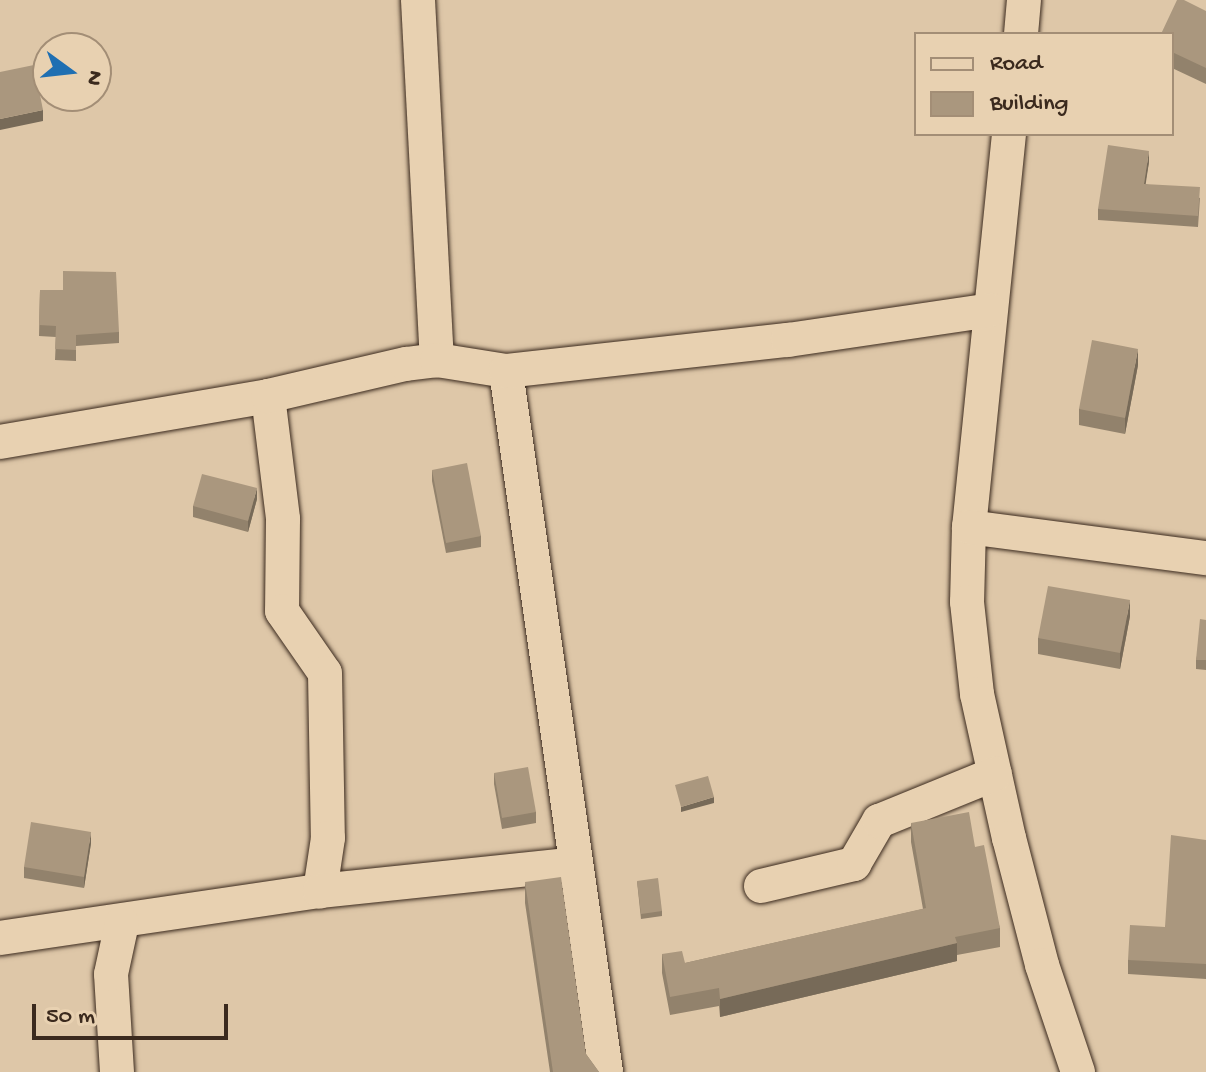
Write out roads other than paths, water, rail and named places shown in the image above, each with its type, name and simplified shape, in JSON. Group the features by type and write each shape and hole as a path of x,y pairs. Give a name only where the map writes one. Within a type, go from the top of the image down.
{"street":[{"path":"418,0 437,360"},
{"path":"1021,32 1024,0"},
{"path":"1009,136 969,527 967,602 975,679 995,774 1042,965 1078,1072"},
{"path":"0,442 268,396 437,360 506,371 788,340 990,310"},
{"path":"506,371 606,1072"},
{"path":"268,396 283,519 282,611 325,673 328,838 320,891"},
{"path":"969,527 1206,558"},
{"path":"761,886 854,864 879,821 995,774"},
{"path":"0,938 122,923 320,891 576,864"},
{"path":"117,1072 111,974 122,923"}]}
